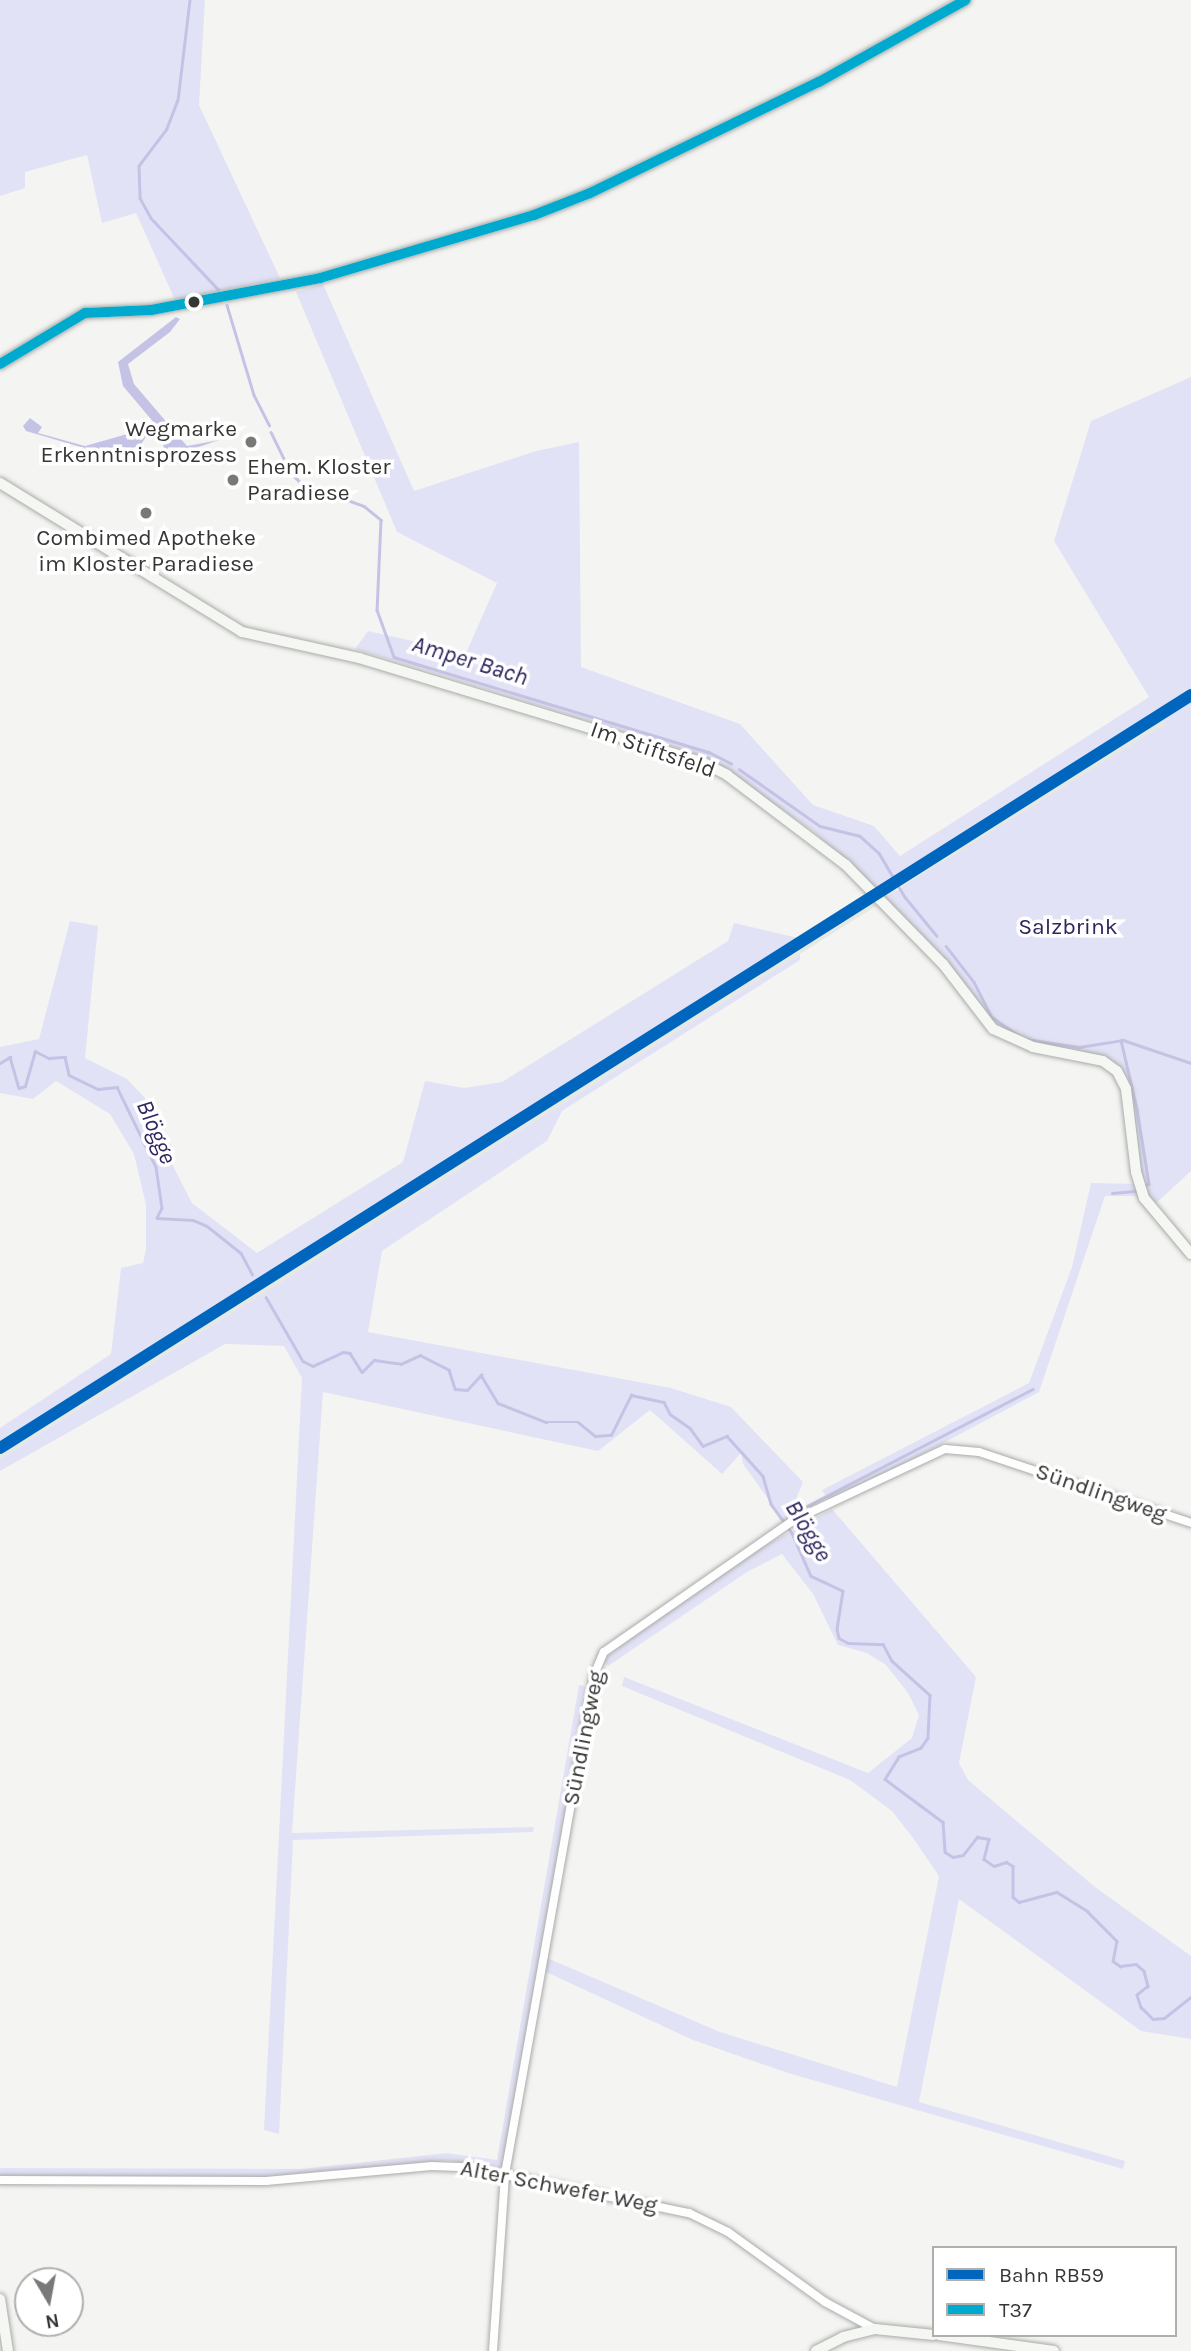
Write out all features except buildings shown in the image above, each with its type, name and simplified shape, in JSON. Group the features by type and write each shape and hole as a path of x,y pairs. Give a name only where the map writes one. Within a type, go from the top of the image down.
{"street":[{"path":"0,364 95,310 151,310 320,278 534,215 590,194 820,82 966,0"},
{"name":"Im Stiftsfeld","path":"0,484 242,632 359,658 702,762 727,775 846,865 943,964 993,1029 1033,1047 1103,1061 1117,1071 1126,1089 1136,1172 1144,1198 1191,1254"},
{"name":"Sündlingweg","path":"493,2351 505,2174 600,1659 611,1646 794,1520 936,1451 955,1448 1191,1523"},
{"name":"Alter Schwefer Weg","path":"0,2180 266,2181 440,2165 505,2174 708,2221 749,2245 825,2302 875,2329"},
{"path":"0,2299 8,2351"},
{"path":"816,2351 843,2337 875,2329 932,2335"},
{"path":"951,2337 1054,2351"}],"shaded area":[{"path":"1191,689 1191,708 903,888 896,876"},
{"path":"890,880 897,892 887,899 0,1459 0,1441"}],"green space":[{"path":"0,0 205,0 199,105 280,278 175,300 136,213 102,223 87,155 25,172 25,188 0,196"},
{"name":"Salzbrink","path":"323,284 414,491 536,451 579,442 581,667 740,724 813,805 874,826 900,856 1149,697 1054,541 1091,421 1191,377 1191,1171 1152,1207 1138,1171 1119,1069 1032,1044 984,1024 886,897 1165,724 1158,711 877,889 812,830 704,756 355,649 368,631 466,653 497,583 397,532 296,292"},
{"path":"70,921 98,926 85,1058 127,1079 145,1098 174,1150 172,1164 192,1203 257,1253 403,1162 425,1081 464,1088 502,1082 728,941 734,923 798,938 0,1441 0,1428 111,1354 121,1268 143,1263 146,1249 146,1205 134,1154 110,1114 56,1081 33,1099 0,1093 0,1047 39,1039"},
{"path":"800,954 800,960 562,1111 547,1141 382,1251 368,1332 671,1388 731,1407 803,1482 786,1524 743,1464 741,1453 722,1474 650,1410 598,1451 323,1392 292,1833 534,1827 533,1832 293,1840 279,2134 264,2130 302,1378 284,1346 225,1344 0,1471 0,1459"},
{"path":"1091,1183 1139,1184 1141,1196 1105,1196 1039,1392 830,1503 822,1490 1029,1383 1072,1267"},
{"path":"832,1509 976,1677 959,1763 968,1780 1095,1887 1191,1956 1191,2039 1141,2031 959,1899 919,2102 1125,2161 1123,2169 788,2073 693,2040 544,1971 547,1958 720,2032 897,2087 939,1876 913,1838 892,1811 850,1780 622,1686 624,1677 868,1773 912,1738 919,1715 908,1693 886,1665 867,1653 838,1645 813,1594 782,1554 747,1572 608,1666 602,1660 744,1557"},
{"path":"579,1685 590,1687 505,2165 500,2169 447,2160 370,2171 266,2178 0,2178 0,2168 302,2169 447,2153 497,2160"}],"water":[{"path":"176,317 180,319 170,332 128,364 134,384 187,446 219,440 193,449 190,459 176,464 163,456 164,435 158,430 149,432 140,446 94,457 92,451 85,454 84,461 84,448 26,431 23,426 30,418 42,427 38,433 85,446 152,427 155,424 123,386 118,362"}],"waterway":[{"name":"Amper Bach","path":"190,0 178,100 167,129 139,166 140,198 151,218 218,289"},
{"name":"Amper Bach","path":"227,305 254,395 269,425"},
{"name":"Amper Bach","path":"271,432 291,473 301,483 364,506 381,520 377,610 394,657 709,752 731,763"},
{"name":"Amper Bach","path":"739,769 820,826 860,836 879,853 905,897 937,936"},
{"name":"Amper Bach","path":"946,946 974,982 992,1017 1019,1036"},
{"name":"Amper Bach","path":"1025,1039 1079,1047 1123,1040 1191,1063"},
{"path":"1121,1040 1137,1109 1149,1184 1146,1185"},
{"name":"Blögge","path":"0,1063 10,1057 19,1088 25,1086 35,1051 49,1058 65,1057 69,1075 98,1089 117,1087 156,1167 162,1208 157,1218 193,1220 207,1226 241,1253 252,1274"},
{"path":"1112,1193 1136,1191"},
{"name":"Blögge","path":"266,1297 303,1361 313,1366 343,1352 350,1353 362,1372 374,1360 401,1364 420,1355 449,1370 455,1389 467,1390 481,1375 498,1403 546,1422 578,1422 595,1436 611,1435 631,1395 664,1402 670,1414 690,1428 703,1446 727,1436 763,1476 771,1504 792,1533 811,1576 843,1591 837,1629 839,1638 848,1643 883,1644 892,1661 930,1695 928,1738 921,1748 899,1757 885,1779 943,1822 945,1852 953,1857 963,1855 977,1837 989,1839 984,1859 994,1866 1006,1862 1013,1866 1013,1897 1019,1902 1057,1892 1087,1911 1117,1941 1113,1961 1120,1966 1136,1964 1144,1971 1148,1986 1137,1995 1141,2007 1153,2019 1164,2018 1191,1997"},
{"path":"807,1506 1033,1389"}],"rail line":[{"name":"RB59","path":"0,1448 1191,695"}],"transit line":[{"name":"T37","path":"0,364 85,313 151,310 320,278 534,215 590,193 819,82 966,0"}],"place":[{"name":"Wegmarke Erkenntnisprozess","path":"251,442"},
{"name":"Ehem. Kloster Paradiese","path":"233,480"},
{"name":"Combimed Apotheke im Kloster Paradiese","path":"146,513"}]}
